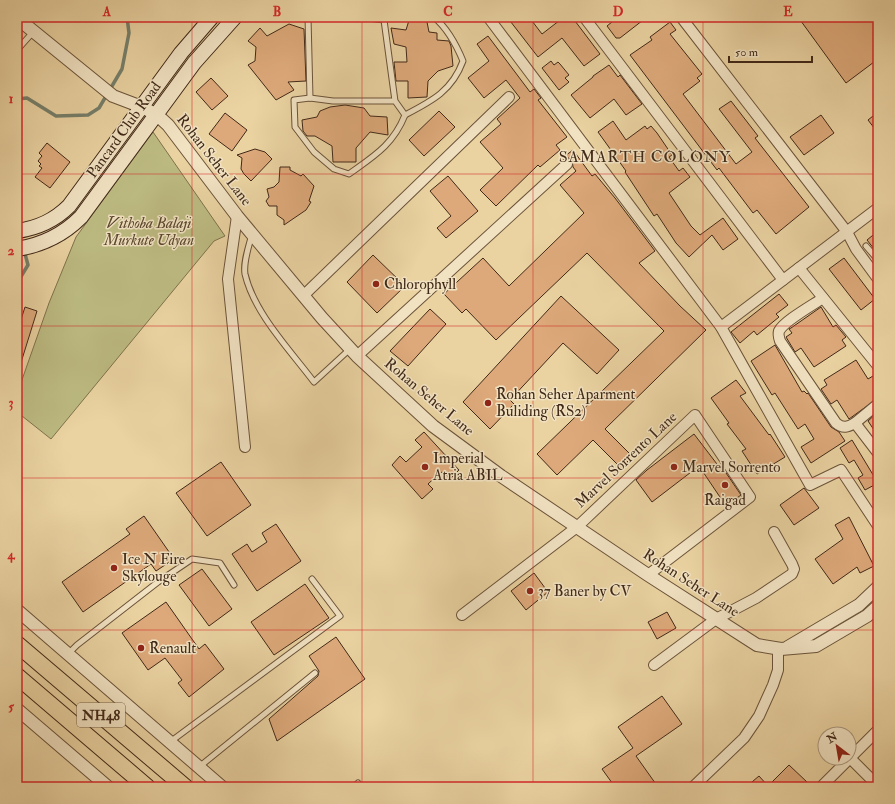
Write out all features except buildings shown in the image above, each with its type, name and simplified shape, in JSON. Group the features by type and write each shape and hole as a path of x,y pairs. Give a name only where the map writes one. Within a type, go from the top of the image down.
{"highway":[{"name":"NH48","path":"17,644 185,787"},
{"name":"NH48","path":"17,676 146,787"}],"main road":[{"name":"Pancard Club Road","path":"21,231 46,223 58,216 68,206 181,53 212,17"},
{"name":"Pancard Club Road","path":"21,248 53,238 68,229 81,217 194,63 235,17"},
{"path":"21,231 21,248"}],"street":[{"path":"488,17 721,327 810,485 841,470 878,526"},
{"path":"584,17 783,280"},
{"path":"681,17 847,232 856,249 878,278"},
{"path":"17,18 34,31"},
{"name":"Rohan Seher Lane","path":"34,31 109,93 142,106 157,115 168,126 237,216 303,296 353,352 428,422 502,476 648,575 757,645 782,648 816,646 867,616 878,606"},
{"path":"303,296 509,97"},
{"path":"353,352 567,164"},
{"path":"721,327 878,208"},
{"path":"237,216 228,279 245,447"},
{"path":"799,268 878,366"},
{"path":"823,298 784,325 778,336 780,341 836,423 841,427 847,427 855,423 878,404"},
{"name":"Marvel Sorrento Lane","path":"462,615 577,526 695,415 750,497 648,575"},
{"path":"855,423 878,452"},
{"path":"654,665 716,619 756,598 792,574 794,569 792,564 774,532"},
{"path":"693,787 744,738 759,716 774,685 782,648 859,605 878,587"},
{"path":"17,610 222,787"},
{"path":"17,709 108,787"},
{"path":"857,751 878,730"},
{"path":"857,765 878,786"},
{"path":"822,787 842,766"}],"lane":[{"path":"308,17 310,98"},
{"path":"359,17 386,18 396,101 405,114"},
{"path":"396,101 333,101 310,98 294,100 295,127 314,152 334,169 348,174 378,154 398,132 405,114 444,92 458,75 462,61 455,43 447,30 434,17"},
{"path":"17,50 34,31"},
{"path":"252,234 247,252 245,272 257,306 314,382 353,352"},
{"path":"866,246 878,260"},
{"path":"68,654 77,645 158,582 192,559 220,564 234,585"},
{"path":"170,742 340,616 312,579"},
{"path":"199,767 315,673"}],"green space":[{"name":"Vithoba Balaji Murkute Udyan","path":"153,132 225,236 214,241 51,439 17,412 17,394 49,303 76,237"}],"waterway":[{"path":"17,99 27,98 56,116 88,115 99,108 122,69 129,33 127,17"},
{"path":"17,131 17,140"},
{"path":"17,283 28,265 24,250"}],"place":[{"name":"Chlorophyll","path":"376,284"},
{"name":"Rohan Seher Aparment Buliding (RS2)","path":"488,403"},
{"name":"Imperial Atria ABIL","path":"425,467"},
{"name":"Marvel Sorrento","path":"674,467"},
{"name":"Raigad","path":"725,485"},
{"name":"Ice N Fire Skylouge","path":"114,568"},
{"name":"37 Baner by CV","path":"530,591"},
{"name":"Renault","path":"141,648"}],"district":[{"name":"SAMARTH COLONY","path":"645,157"}]}
